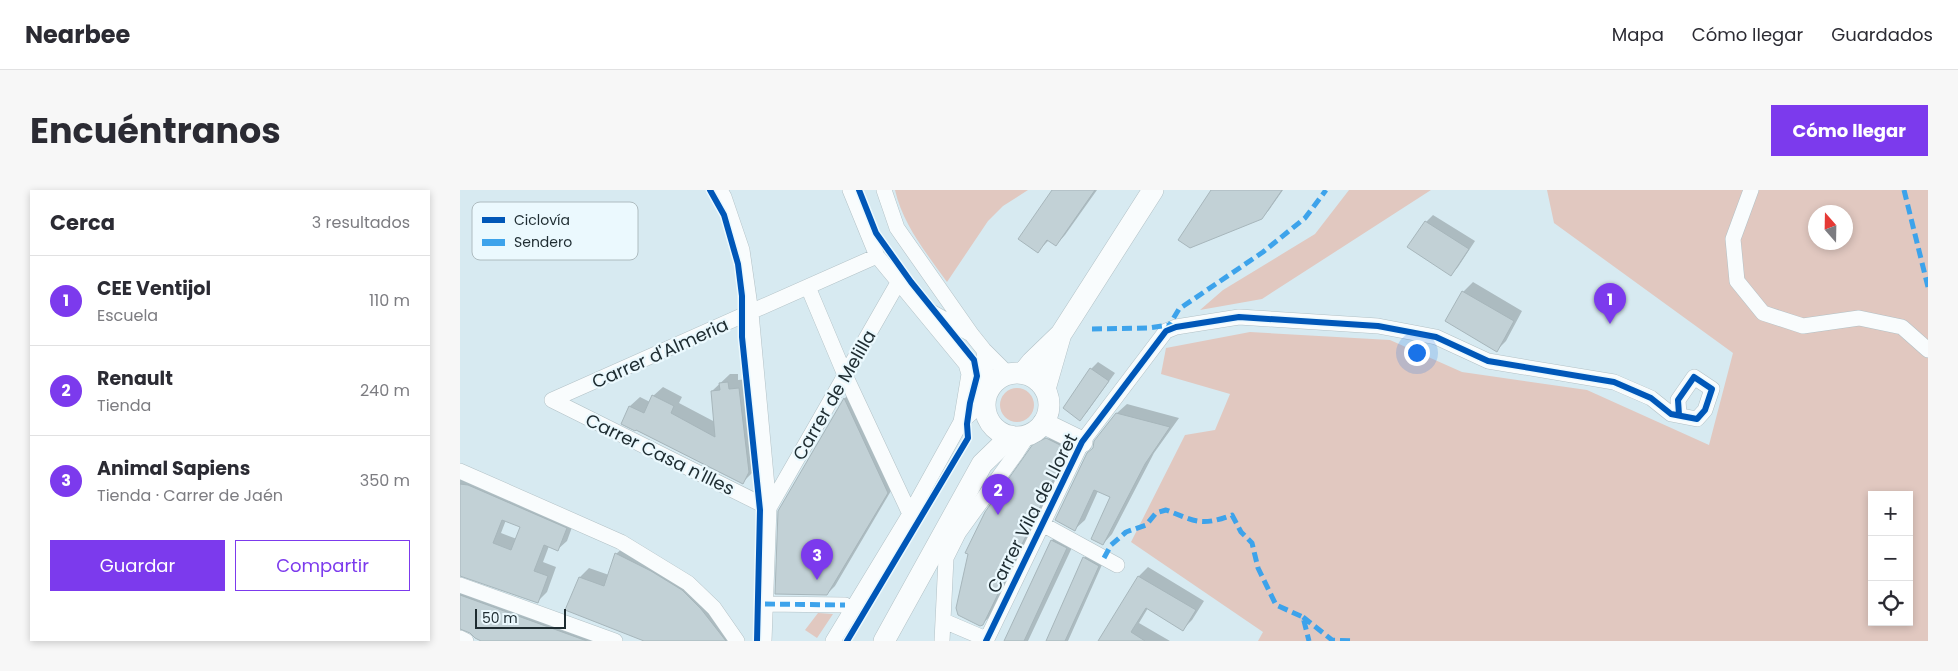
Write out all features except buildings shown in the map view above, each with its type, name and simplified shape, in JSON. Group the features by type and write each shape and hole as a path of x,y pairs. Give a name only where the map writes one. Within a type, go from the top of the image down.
{"main road":[{"path":"982,464 986,402 994,382 1015,374 1032,362 1061,334 1153,190"},
{"path":"1045,389 1061,334"},
{"path":"884,641 982,464 1027,431 1049,407 1045,389 1038,381 1015,374"},
{"path":"986,402 990,422 996,430 1027,431 1082,442"}],"street":[{"path":"720,190 742,250 751,313 769,508 764,641"},
{"path":"833,641 910,514 961,422 969,374 966,364 877,256 850,190"},
{"path":"884,190 897,228 972,335 984,350 1015,374"},
{"path":"1751,190 1733,239 1737,282 1763,313 1803,326 1859,318 1902,327 1928,350"},
{"name":"Carrer d'Almeria","path":"552,400 877,256"},
{"name":"Carrer de Melilla","path":"769,508 899,281"},
{"path":"808,287 910,514"},
{"path":"918,304 972,335"},
{"name":"Carrer Vila de Lloret","path":"986,640 1082,442 1166,331 1176,327 1239,317 1378,326 1436,337 1488,361 1614,382 1651,398 1671,414 1679,415"},
{"path":"961,422 986,402 984,350"},
{"name":"Carrer Casa n'Illes","path":"552,400 769,508"},
{"path":"942,641 946,558 959,532 1017,452 1027,431"},
{"path":"460,471 621,542 688,583 714,608 737,641"},
{"path":"1042,524 1117,565"},
{"path":"460,585 615,641"},
{"path":"766,604 845,605"},
{"path":"944,621 986,640"},
{"path":"460,638 466,641"}],"shaded area":[{"path":"895,190 1028,190 1003,206 988,221 947,282 910,227"},
{"path":"1349,190 1431,190 1262,299 1200,310 1223,290 1315,234"},
{"path":"1547,190 1928,190 1928,641 1258,641 1263,632 1131,542 1185,435 1215,430 1230,394 1161,374 1166,348 1250,332 1390,340 1462,372 1587,390 1709,445 1733,353 1554,223"},
{"path":"1017,388 1024,389 1029,393 1033,398 1033,412 1029,417 1024,421 1017,422 1010,421 1005,417 1001,412 1000,405 1001,398 1005,393 1010,389"},
{"path":"818,613 833,614 817,638 805,630"}],"marked path":[{"path":"1166,331 1179,309 1263,252 1305,218 1326,190"},
{"path":"1904,190 1928,287"},
{"path":"1092,329 1149,328 1169,325"},
{"path":"1104,558 1111,545 1126,532 1146,525 1156,513 1166,510 1191,520 1205,522 1232,515 1241,532 1252,543 1258,568 1276,605 1303,617 1309,641"},
{"path":"765,604 845,605"},
{"path":"1303,617 1332,640 1353,641"}],"cycle path":[{"path":"710,190 724,215 738,264 742,296 742,337 760,510 757,641"},
{"path":"847,641 968,438 967,424 970,403 977,376 974,360 911,282 876,233 859,190"},
{"path":"986,641 1082,442 1166,331 1176,327 1239,317 1378,326 1436,337 1488,361 1614,382 1651,398 1671,414 1697,419 1705,410 1712,389 1694,377 1678,400 1679,415"}],"place":[{"name":"CEE Ventijol","path":"1610,324"},
{"name":"Renault","path":"998,515"},
{"name":"Animal Sapiens","path":"817,580"}]}
